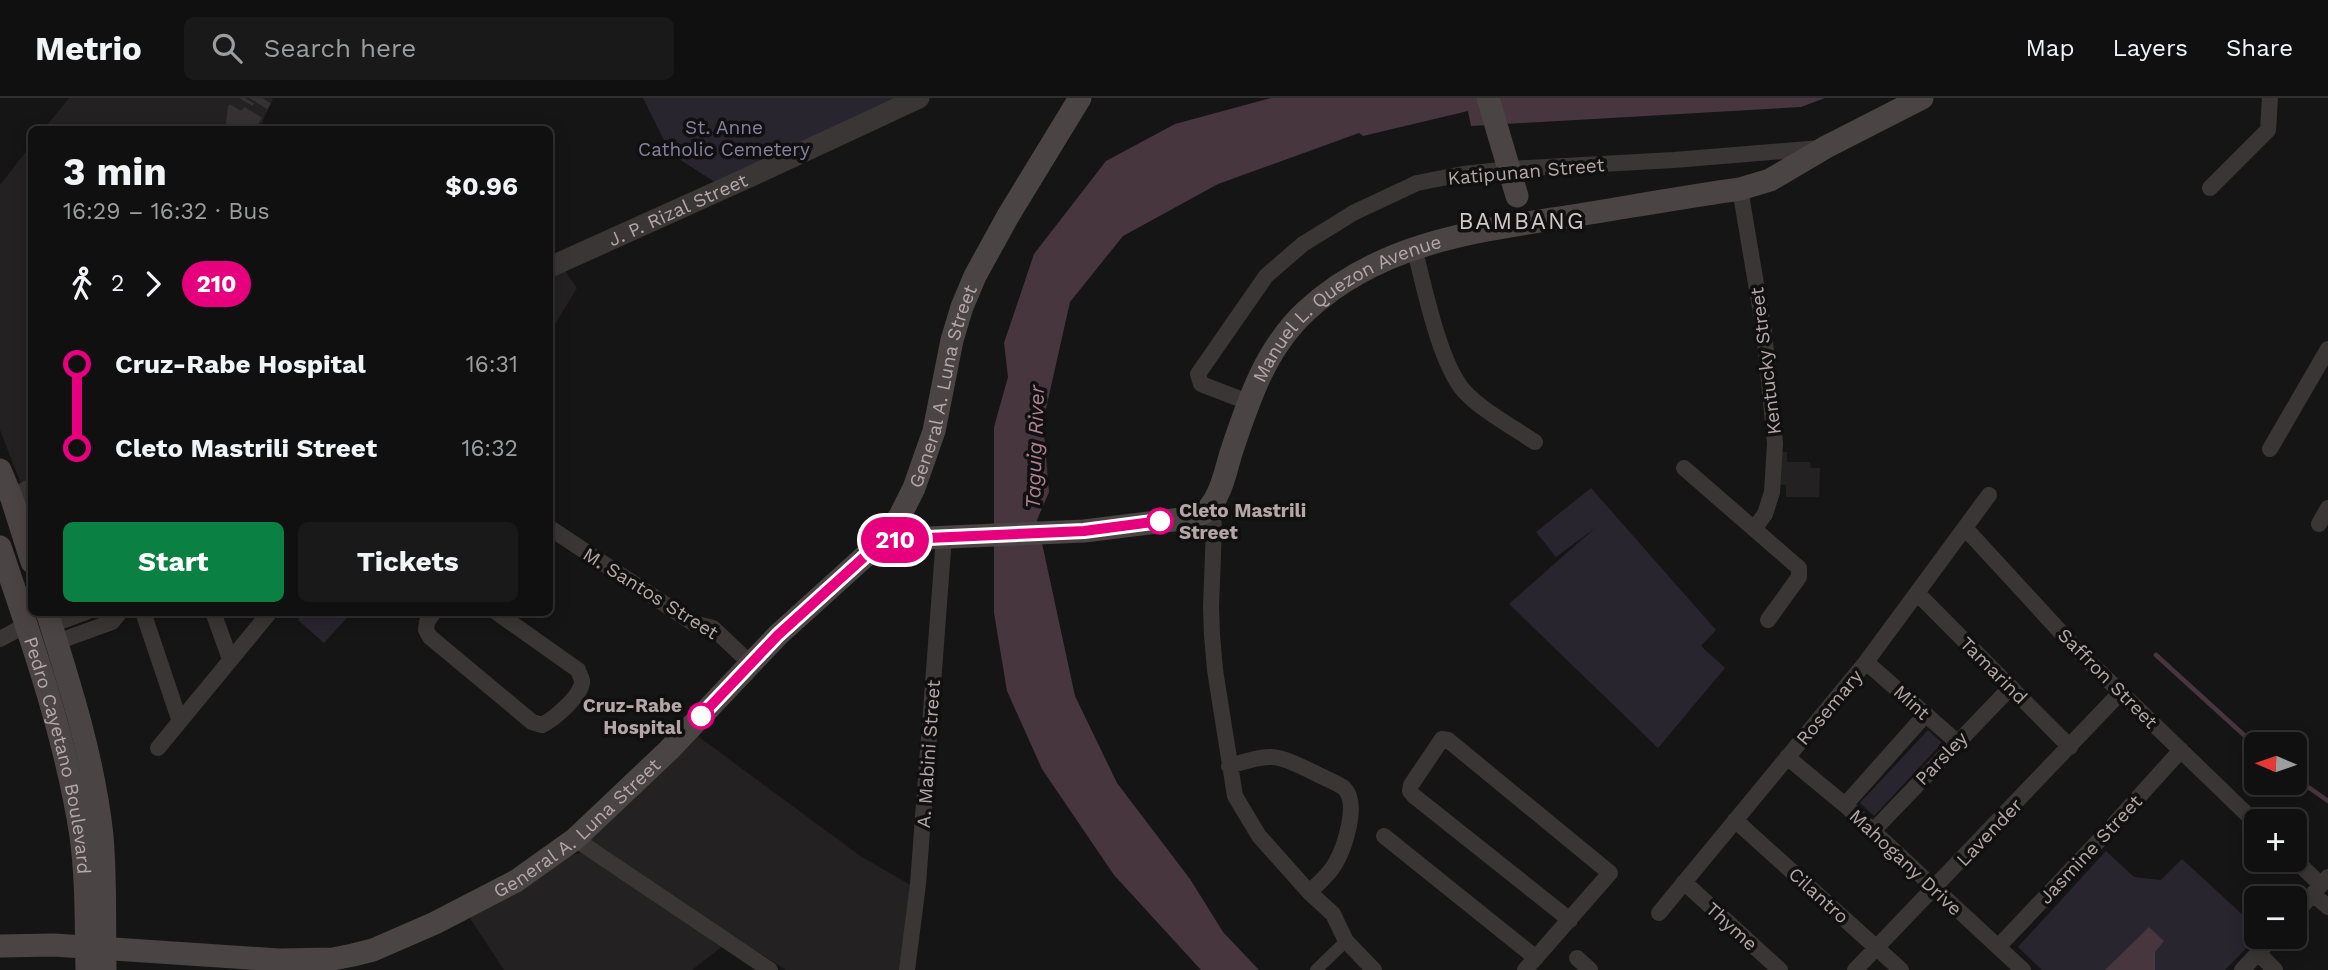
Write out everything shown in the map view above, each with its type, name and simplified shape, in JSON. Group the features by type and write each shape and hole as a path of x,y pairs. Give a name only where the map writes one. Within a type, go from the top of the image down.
{"main road":[{"name":"General A. Luna Street","path":"0,946 96,959 333,959 373,950 435,923 516,881 575,839 669,750 750,663 883,540 900,516 925,461 934,431 952,340 975,276 1080,98"},
{"name":"Manuel L. Quezon Avenue","path":"1212,503 1248,402 1268,359 1283,336 1307,310 1328,292 1357,274 1414,247 1463,233 1519,211 1740,189 1770,180 1826,147 1922,98"},
{"path":"1490,103 1510,169 1519,211"},
{"path":"0,470 22,494 10,528 28,556"},
{"path":"883,540 1084,531 1189,518 1207,510 1212,503"},
{"name":"Pedro Cayetano Boulevard","path":"0,547 67,764 81,836 96,959"},
{"name":"Pedro Cayetano Boulevard","path":"52,626 87,754 101,833 96,959"}],"street":[{"name":"J. P. Rizal Street","path":"553,266 919,98"},
{"path":"2210,188 2268,130 2270,98"},
{"name":"Katipunan Street","path":"1248,402 1201,384 1198,374 1266,276 1303,244 1353,213 1417,183 1510,169 1674,160 1826,147"},
{"name":"Kentucky Street","path":"1740,189 1764,331 1775,443 1772,492 1765,514 1754,529"},
{"path":"1414,247 1441,344 1464,391 1535,443"},
{"path":"2270,449 2328,349"},
{"path":"1684,468 1797,566 1800,573 1797,581 1768,620"},
{"name":"Rosemary","path":"1659,913 1867,662 1989,495"},
{"path":"1212,503 1212,635 1235,796 1259,836 1309,892 1333,914 1346,941 1374,970"},
{"path":"2319,524 2328,508"},
{"name":"Saffron Street","path":"1965,528 2079,652 2244,811"},
{"name":"M. Santos Street","path":"553,530 693,623 713,628 750,663"},
{"name":"A. Mabini Street","path":"907,970 918,884 944,537"},
{"name":"Tamarind","path":"1917,593 2070,747"},
{"path":"52,626 76,616"},
{"path":"52,626 112,622 117,616"},
{"path":"144,616 179,719"},
{"path":"214,616 230,659"},
{"path":"158,748 179,719 267,616"},
{"path":"431,616 426,630 430,637 532,722 542,725 553,719 581,690 582,680 578,670 502,616"},
{"path":"0,639 26,625"},
{"name":"Mint","path":"1867,662 1956,742"},
{"name":"Parsley","path":"1873,831 2011,687"},
{"name":"Lavender","path":"1856,970 2120,693"},
{"path":"1845,805 1926,715"},
{"path":"1384,836 1531,964 1570,920 1610,873 1448,740 1442,739 1437,743 1411,785 1414,796 1570,920"},
{"name":"Jasmine Street","path":"1998,947 2181,750"},
{"path":"1229,766 1264,756 1281,757 1344,788 1348,794 1350,816 1341,852 1334,867 1309,892"},
{"name":"Mahogany Drive","path":"1787,757 1845,805 2023,970"},
{"name":"Cilantro","path":"1735,820 1901,970"},
{"path":"575,839 769,970"},
{"path":"2307,872 2321,885 2328,907"},
{"name":"Thyme","path":"1684,882 1780,970"},
{"path":"2307,901 2321,885"},
{"path":"1316,970 1346,941"},
{"path":"2242,970 2262,949"},
{"path":"2258,953 2275,970"},
{"path":"1577,958 1590,970"}],"shaded area":[{"path":"69,98 273,99 260,126 46,126"},
{"path":"28,149 28,481 21,484 0,430 0,185"},
{"path":"563,268 577,288 553,327 553,273"},
{"path":"1776,452 1787,452 1787,462 1810,462 1811,468 1820,468 1819,497 1786,497 1786,485 1774,484"},
{"path":"695,734 859,855 912,886 900,970 786,970 585,841"},
{"path":"582,853 723,946 692,970 504,970 469,917 572,855"}],"green space":[{"name":"St. Anne Catholic Cemetery","path":"643,98 913,98 718,184 671,154"},
{"path":"1591,488 1716,630 1701,646 1725,668 1658,748 1509,604 1595,528 1556,557 1536,532"},
{"path":"302,616 348,616 324,643 298,620"},
{"path":"1928,730 1942,743 1874,816 1860,803"},
{"path":"2106,851 2134,877 2161,880 2182,859 2244,916 2245,949 2225,970 2042,970 2018,947"}],"water":[{"name":"Taguig River","path":"1271,98 1825,98 1801,107 1471,126 1468,111 1363,136 1359,133 1218,184 1123,236 1070,302 1043,422 1049,492 1037,520 1075,696 1117,783 1190,879 1223,932 1259,970 1201,970 1114,875 1042,769 1007,691 994,613 994,427 1008,377 1004,343 1034,254 1106,161 1175,124"},
{"path":"2149,927 2164,941 2155,952 2155,970 2105,970"}],"waterway":[{"path":"2156,655 2244,735"},
{"path":"2307,786 2328,801"}],"tunnel":[{"path":"236,126 238,110 245,98"},
{"path":"244,126 262,98"}],"bus line":[{"name":"210","path":"701,716 778,635 883,540 1084,531 1160,521"}],"place":[{"name":"Cleto Mastrili Street","path":"1160,521"},
{"name":"Cruz-Rabe Hospital","path":"701,716"}],"district":[{"name":"BAMBANG","path":"1522,221"}]}
